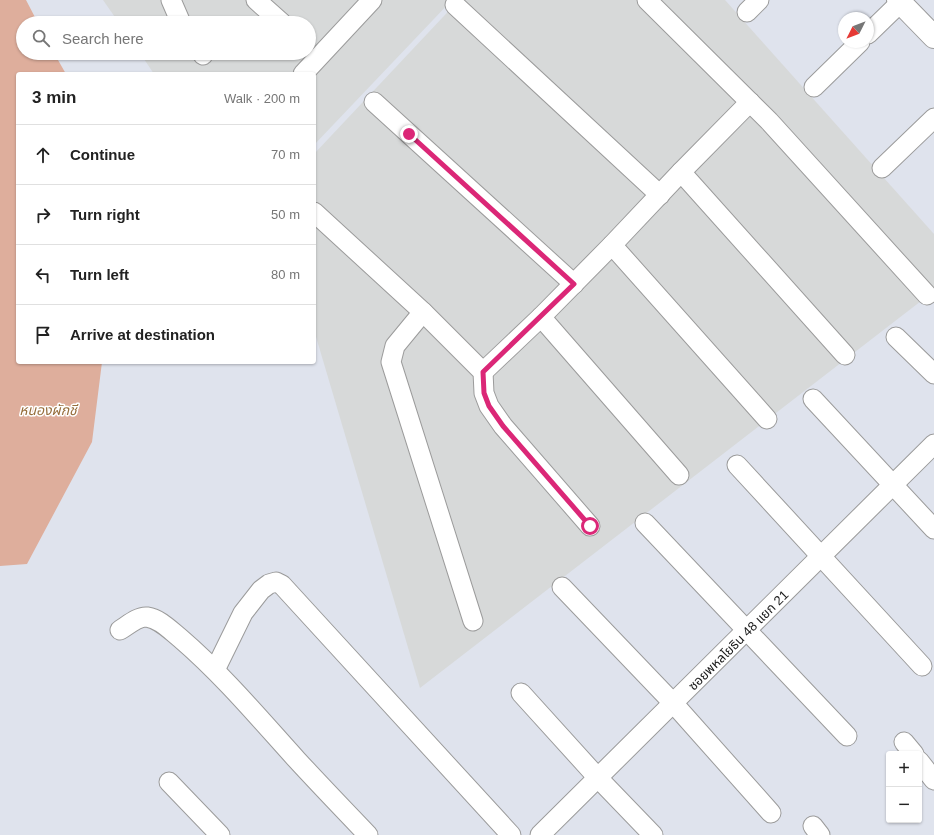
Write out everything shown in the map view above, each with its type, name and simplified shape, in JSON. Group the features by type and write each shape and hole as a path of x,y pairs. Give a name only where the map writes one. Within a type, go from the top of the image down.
{"street":[{"path":"171,0 178,16"},
{"path":"256,0 274,16"},
{"path":"316,49 372,0"},
{"path":"647,0 769,121 927,295"},
{"path":"874,28 901,1 934,37"},
{"path":"455,5 660,195"},
{"path":"814,87 854,48"},
{"path":"304,72 310,60"},
{"path":"374,102 574,284"},
{"path":"483,372 574,284 750,102"},
{"path":"882,168 934,118"},
{"path":"681,172 845,356"},
{"path":"316,214 423,312 483,372 484,393 489,406 503,426 590,526"},
{"path":"612,245 767,419"},
{"path":"423,312 394,346 391,362 473,621"},
{"path":"541,317 679,475"},
{"path":"896,337 934,374"},
{"path":"813,399 934,529"},
{"name":"ซอยพหลโยธิน 48 แยก 21","path":"540,835 674,704 934,444"},
{"path":"737,465 922,666"},
{"path":"645,523 847,736"},
{"path":"215,670 242,613 261,590 269,584 276,582 282,585 511,835"},
{"path":"562,587 674,704 771,813"},
{"path":"120,630 146,617 157,620 194,650 232,687 297,760 368,835"},
{"path":"521,693 598,778 653,835"},
{"path":"922,765 934,780"},
{"path":"169,782 220,835"}],"shaded area":[{"path":"103,0 452,0 316,143 316,72 153,72 145,60 316,60 316,16 114,16"},
{"path":"459,0 725,0 934,234 934,291 420,688 316,337 316,152"}],"water":[{"name":"หนองผักชี","path":"0,0 26,0 34,16 16,16 16,60 58,60 65,72 16,72 16,364 102,364 92,442 27,564 0,566"}],"route":[{"path":"409,134 574,284 483,372 483,384 484,393 489,406 503,426 590,526"}]}
